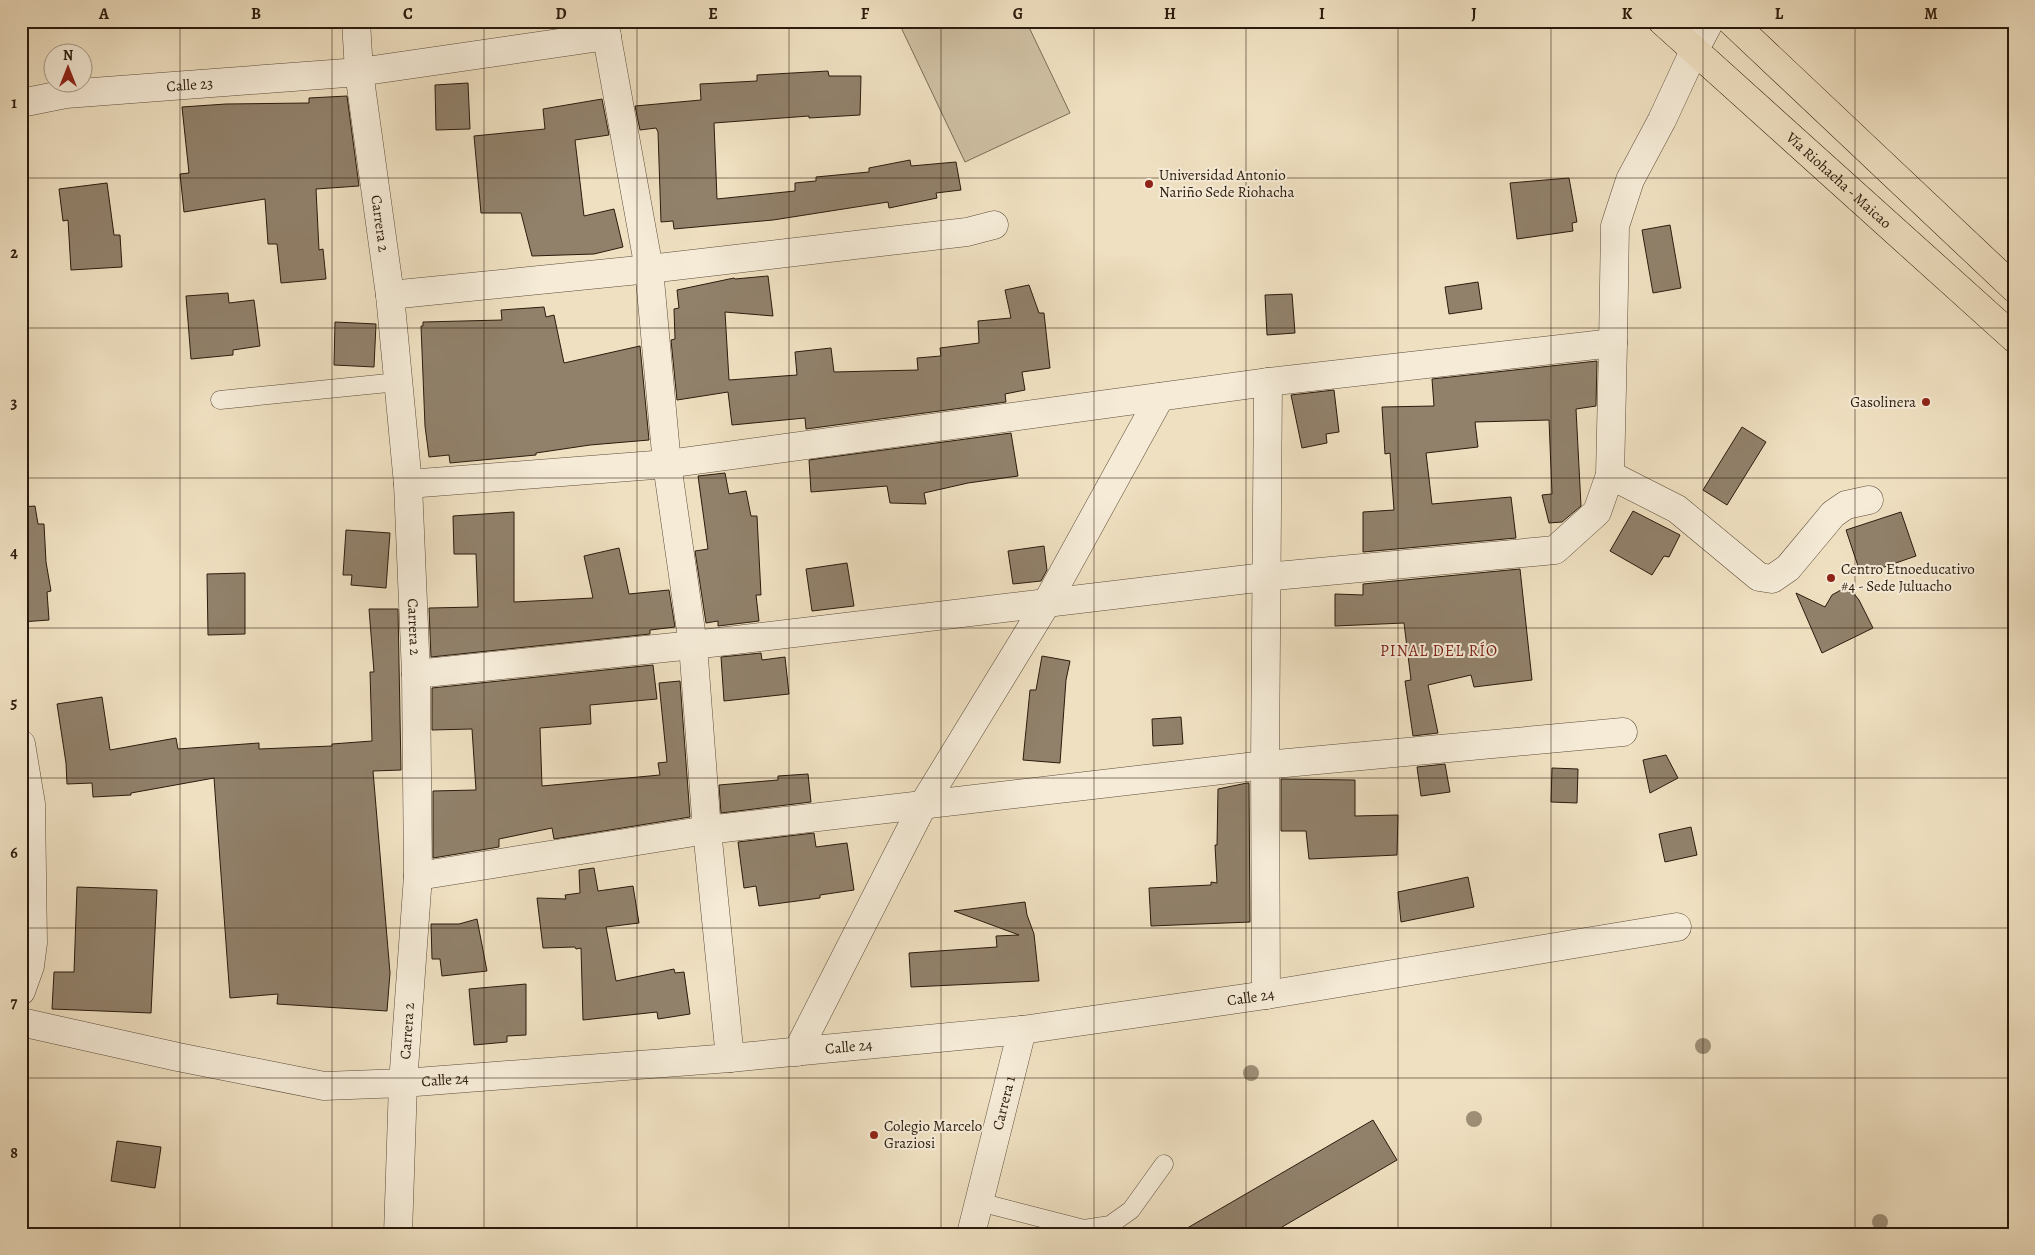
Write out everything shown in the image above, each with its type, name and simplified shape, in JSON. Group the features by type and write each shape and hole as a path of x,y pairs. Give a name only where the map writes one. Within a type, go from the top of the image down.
{"highway":[{"name":"Vía Riohacha - Maicao","path":"1662,21 2014,338"},
{"path":"1732,21 2014,288"}],"street":[{"name":"Carrera 2","path":"356,21 359,72 390,295 408,484 416,674 418,876 403,1083 398,1234"},
{"path":"416,674 693,645 1265,577 1555,550 1597,512 1610,475 1616,226 1630,180 1662,120 1710,21"},
{"name":"Calle 23","path":"21,103 66,94 359,72 606,29"},
{"path":"606,29 649,269 667,464 693,645 707,830 730,1058"},
{"path":"390,295 649,269 967,232 994,225"},
{"path":"408,484 667,464 1268,382 1613,343"},
{"path":"1266,994 1264,765 1268,382"},
{"path":"797,1052 923,805 1046,604 1160,397"},
{"path":"1610,475 1677,509 1760,577 1772,579 1788,568 1833,514 1846,505 1869,500"},
{"path":"418,876 707,830 1264,765 1623,732"},
{"path":"21,744 31,804 33,943 30,966 21,991"},
{"name":"Calle 24","path":"21,1022 178,1057 324,1086 403,1083 730,1058 1022,1030 1266,994 1677,927"},
{"name":"Carrera 1","path":"971,1234 1022,1030"}],"lane":[{"path":"220,400 398,382"},
{"path":"979,1202 1084,1228 1110,1224 1131,1210 1164,1164"}],"shaded area":[{"path":"898,21 1026,21 1070,113 965,162"}],"building":[{"path":"828,71 829,76 861,76 860,115 809,118 809,116 714,123 717,199 795,191 795,183 816,181 816,177 869,172 869,168 910,160 911,166 956,162 961,190 936,193 937,198 889,208 888,202 773,220 674,229 673,221 661,222 658,132 656,128 640,130 635,106 701,100 700,84 757,81 757,75"},
{"path":"468,83 470,129 436,130 435,85"},
{"path":"347,96 359,186 316,189 319,250 323,249 326,279 281,283 277,244 268,244 265,199 184,212 180,174 189,173 182,107 226,104 309,103 309,98"},
{"path":"602,99 609,135 575,140 584,216 614,209 623,247 594,254 532,256 521,213 481,213 474,136 545,129 543,109"},
{"path":"1569,178 1577,222 1572,223 1573,231 1517,239 1510,183"},
{"path":"107,183 114,235 120,235 122,267 71,270 68,220 63,221 59,189"},
{"path":"1670,225 1681,288 1653,293 1642,230"},
{"path":"768,276 773,316 725,312 729,380 797,375 795,352 831,348 834,372 918,370 917,358 941,356 940,348 979,343 978,321 1011,318 1005,290 1029,285 1039,313 1044,313 1050,368 1022,372 1025,390 1005,394 1006,402 806,429 805,418 732,425 728,392 677,400 671,340 675,339 674,309 679,308 677,290 734,278"},
{"path":"1478,282 1482,309 1449,314 1445,287"},
{"path":"228,293 229,303 254,300 260,346 233,350 233,355 191,359 186,296"},
{"path":"1292,294 1295,333 1267,335 1265,295"},
{"path":"544,307 546,317 554,315 564,363 640,346 649,440 590,445 536,453 536,455 450,463 449,455 429,457 425,426 421,326 423,326 423,322 502,320 501,310"},
{"path":"335,322 376,324 374,367 334,365"},
{"path":"1597,361 1596,406 1576,409 1581,506 1562,522 1549,523 1542,495 1552,494 1549,420 1475,422 1478,447 1426,453 1432,504 1511,497 1516,538 1363,552 1363,512 1394,510 1390,453 1385,454 1382,407 1434,406 1432,379"},
{"path":"1334,390 1339,432 1326,434 1327,443 1302,448 1291,395"},
{"path":"1742,427 1766,442 1727,505 1703,490"},
{"path":"1011,433 1018,476 968,483 924,493 926,504 890,503 887,486 811,492 809,460"},
{"path":"725,473 729,494 746,491 751,516 757,516 761,595 756,595 759,621 718,626 718,621 706,623 695,551 708,549 698,476"},
{"path":"35,506 38,524 44,524 46,562 51,591 47,592 49,620 21,622 21,507"},
{"path":"1633,511 1680,535 1669,557 1664,556 1652,575 1610,551"},
{"path":"514,512 514,602 593,598 584,556 619,548 629,594 669,590 675,627 650,630 650,634 431,657 429,608 478,607 476,554 454,554 453,516"},
{"path":"1901,512 1916,556 1861,575 1846,530"},
{"path":"346,530 390,533 386,588 351,585 352,575 343,575"},
{"path":"1044,546 1047,570 1041,581 1013,584 1008,551"},
{"path":"847,563 854,606 812,611 806,569"},
{"path":"1520,569 1532,680 1474,687 1471,675 1428,685 1438,733 1413,736 1405,681 1411,680 1404,623 1335,626 1335,594 1363,595 1363,584"},
{"path":"245,573 245,634 208,635 207,574"},
{"path":"1848,586 1859,600 1873,628 1822,653 1796,593 1825,607 1832,595"},
{"path":"369,609 398,609 401,770 373,771 390,973 387,1011 277,1004 278,994 230,998 214,778 131,793 131,795 93,797 92,783 67,784 66,763 57,704 102,697 110,750 176,738 178,749 259,743 259,749 332,746 332,744 372,741 370,672 374,672"},
{"path":"761,653 762,660 785,657 789,694 724,701 721,657"},
{"path":"1042,656 1070,661 1066,680 1060,763 1023,760 1030,690 1036,690"},
{"path":"653,665 657,699 590,705 591,724 540,728 542,786 660,775 658,763 667,762 659,683 680,681 690,817 554,839 552,828 499,839 499,847 433,858 433,791 476,790 472,729 432,730 432,688"},
{"path":"1181,717 1183,744 1153,746 1152,719"},
{"path":"1666,755 1678,778 1650,793 1643,760"},
{"path":"1445,764 1450,792 1421,796 1417,767"},
{"path":"1552,768 1578,769 1577,803 1551,802"},
{"path":"808,774 811,802 721,813 719,785 778,780 778,776"},
{"path":"1281,779 1355,780 1355,816 1398,815 1397,855 1309,859 1306,831 1281,831"},
{"path":"1249,783 1250,922 1151,926 1149,888 1211,885 1211,882 1217,883 1215,845 1217,845 1218,789"},
{"path":"1691,827 1697,855 1665,862 1659,834"},
{"path":"814,833 816,847 847,843 854,890 820,895 820,898 759,906 756,886 744,888 738,842"},
{"path":"594,868 598,891 633,886 639,923 606,927 616,981 674,969 675,973 684,972 690,1014 658,1019 657,1012 583,1020 581,948 543,948 537,898 566,899 565,895 580,893 579,870"},
{"path":"1468,877 1474,907 1401,922 1398,892"},
{"path":"77,887 157,890 151,1013 52,1009 54,972 74,972"},
{"path":"1025,902 1027,915 1034,934 1039,981 911,987 909,953 997,947 996,936 1019,935 954,911"},
{"path":"477,919 487,971 442,976 440,959 432,959 431,924 459,924"},
{"path":"526,984 526,1035 507,1036 507,1042 474,1045 469,989"},
{"path":"1373,1120 1397,1160 1270,1234 1177,1234"},
{"path":"117,1141 161,1147 155,1188 111,1181"}],"place":[{"name":"Universidad Antonio Nariño Sede Riohacha","path":"1149,184"},
{"name":"Gasolinera","path":"1926,402"},
{"name":"Centro Etnoeducativo #4 - Sede Juluacho","path":"1831,578"},
{"name":"Colegio Marcelo Graziosi","path":"874,1135"}],"district":[{"name":"PINAL DEL RÍO","path":"1439,651"}]}
